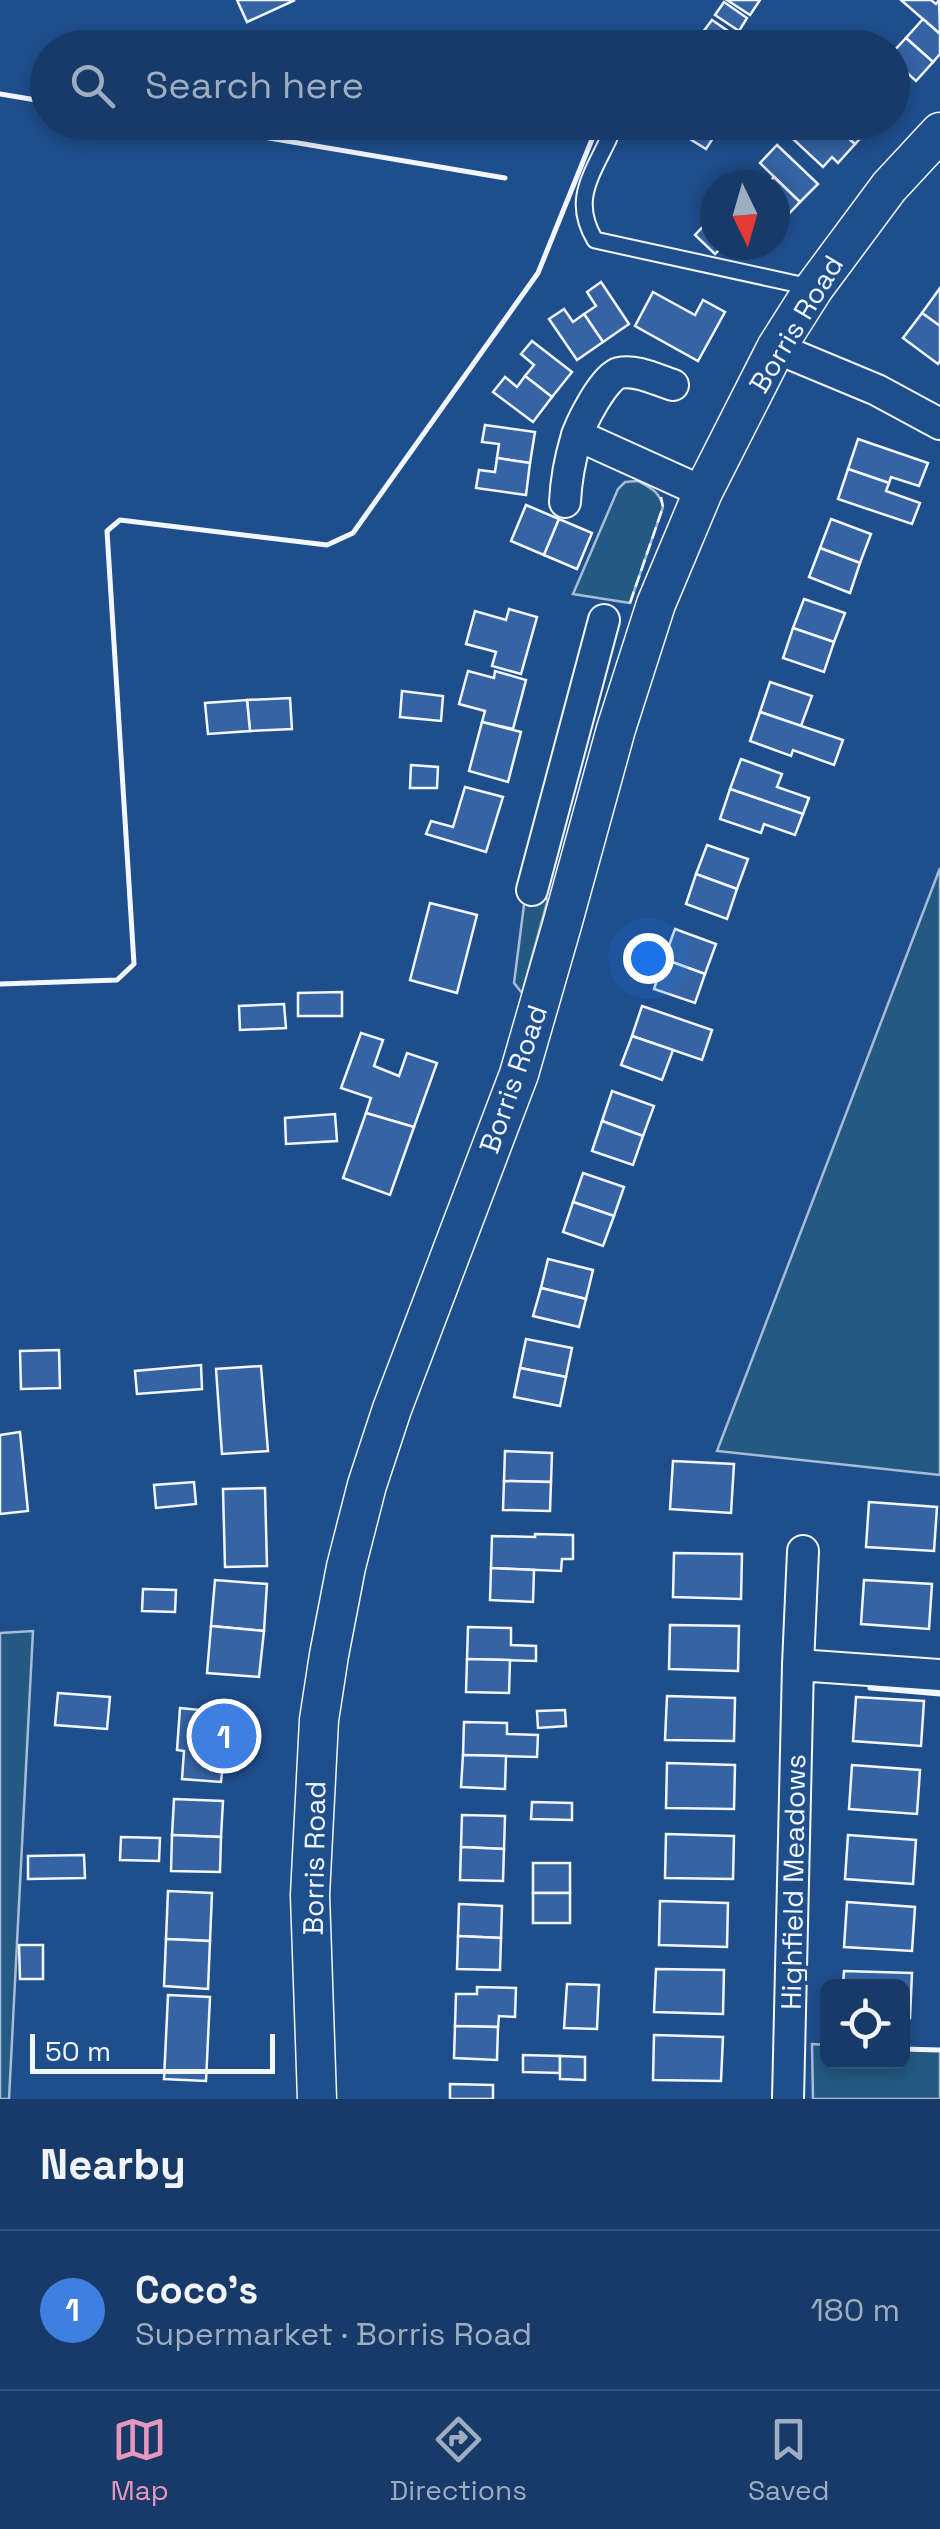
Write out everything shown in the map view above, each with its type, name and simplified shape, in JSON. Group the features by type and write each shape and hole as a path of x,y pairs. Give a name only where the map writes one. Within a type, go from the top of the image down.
{"street":[{"name":"Borris Road","path":"317,2099 310,1895 320,1720 328,1655 367,1484 518,1074 656,604 703,492 776,348 814,288 889,187 940,132"},
{"path":"776,348 877,390 940,424"},
{"path":"564,502 577,434 610,378 621,372 674,384"},
{"path":"577,434 703,492"},
{"path":"532,890 604,620"},
{"path":"569,750 607,762"},
{"name":"Highfield Meadows","path":"788,2099 803,1551"},
{"path":"798,1665 940,1675"}],"lane":[{"path":"608,140 584,192 584,222 595,240 814,288"}],"shaded area":[{"path":"638,481 657,494 663,507 630,603 573,594 618,489 625,482"},
{"path":"940,868 940,1475 717,1451"},
{"path":"525,897 548,899 522,993 514,983"},
{"path":"33,1631 9,2099 0,2099 0,1633"},
{"path":"812,2044 820,2045 820,2069 910,2069 910,2049 940,2050 940,2099 813,2099"}],"building":[{"path":"237,0 295,0 247,22"},
{"path":"727,0 760,0 750,15"},
{"path":"901,0 931,0 936,4 939,0 940,34"},
{"path":"724,2 747,18 738,30 715,15"},
{"path":"923,19 940,34 940,54 933,62 910,42 910,34"},
{"path":"712,20 727,30 704,30"},
{"path":"910,42 933,62 916,81 910,76"},
{"path":"692,140 712,140 706,149"},
{"path":"794,140 851,140 855,144 838,163 832,157 823,167"},
{"path":"777,145 818,184 800,202 790,192 790,170 767,170 760,163"},
{"path":"790,192 800,202 790,213"},
{"path":"601,282 629,324 603,342 584,314 596,306 587,292"},
{"path":"940,288 940,326 922,313"},
{"path":"653,292 695,315 703,300 725,312 698,361 635,326"},
{"path":"564,309 573,322 584,314 603,342 577,360 549,319"},
{"path":"922,313 940,326 938,364 903,338"},
{"path":"532,341 572,372 552,397 525,376 534,365 521,354"},
{"path":"525,376 552,397 533,422 493,392 505,377 517,387"},
{"path":"485,425 535,432 530,463 497,458 499,444 482,442"},
{"path":"858,439 928,463 919,486 891,477 889,483 848,469"},
{"path":"497,458 530,463 526,495 476,488 479,470 495,472"},
{"path":"848,469 889,483 886,491 920,503 912,524 838,499"},
{"path":"526,505 559,519 544,555 511,541"},
{"path":"559,519 592,533 577,569 544,555"},
{"path":"831,519 871,534 860,563 820,548"},
{"path":"820,548 860,563 850,593 809,577"},
{"path":"804,599 845,613 834,642 793,628"},
{"path":"509,609 537,617 521,674 492,666 496,652 466,644 475,611 506,620"},
{"path":"793,628 834,642 824,672 783,658"},
{"path":"468,671 494,678 495,671 526,680 513,729 482,722 485,711 459,704"},
{"path":"770,682 812,696 801,726 760,712"},
{"path":"402,691 443,696 441,721 400,717"},
{"path":"290,698 292,729 250,731 247,700"},
{"path":"247,700 250,731 208,734 205,703"},
{"path":"760,712 843,740 834,765 793,750 791,756 750,741"},
{"path":"482,722 521,732 508,782 469,771"},
{"path":"741,759 782,774 777,787 809,798 803,814 730,789"},
{"path":"411,765 438,767 437,788 410,788"},
{"path":"465,787 503,797 486,852 426,834 431,821 453,827"},
{"path":"730,789 803,814 795,835 764,824 761,833 720,819"},
{"path":"707,845 748,859 737,889 696,874"},
{"path":"696,874 737,889 727,919 686,904"},
{"path":"430,903 477,915 457,993 410,980"},
{"path":"675,929 716,944 705,974 664,959"},
{"path":"664,959 705,974 695,1003 654,989"},
{"path":"342,992 342,1016 298,1016 298,993"},
{"path":"284,1004 286,1028 240,1030 239,1006"},
{"path":"642,1006 712,1030 702,1060 632,1036"},
{"path":"361,1033 383,1040 374,1066 399,1076 407,1053 437,1063 414,1127 366,1113 371,1098 341,1088"},
{"path":"632,1036 673,1050 662,1080 621,1065"},
{"path":"612,1091 654,1106 643,1136 602,1121"},
{"path":"366,1113 414,1127 390,1195 343,1178"},
{"path":"335,1114 337,1141 286,1144 285,1118"},
{"path":"602,1121 643,1136 633,1165 592,1151"},
{"path":"583,1173 624,1187 614,1216 573,1202"},
{"path":"573,1202 614,1216 603,1246 563,1232"},
{"path":"548,1259 593,1270 586,1299 541,1288"},
{"path":"541,1288 586,1299 579,1327 533,1316"},
{"path":"526,1339 572,1348 566,1377 520,1368"},
{"path":"59,1350 60,1388 21,1389 20,1351"},
{"path":"201,1365 202,1389 137,1394 135,1371"},
{"path":"261,1366 268,1451 222,1454 216,1369"},
{"path":"520,1368 566,1377 560,1406 514,1397"},
{"path":"20,1432 28,1511 0,1514 0,1435"},
{"path":"505,1451 552,1453 551,1482 504,1481"},
{"path":"673,1461 734,1464 731,1513 670,1509"},
{"path":"504,1481 551,1482 550,1511 503,1510"},
{"path":"194,1482 196,1504 156,1508 154,1485"},
{"path":"265,1488 267,1566 225,1567 223,1489"},
{"path":"869,1502 937,1507 934,1551 866,1547"},
{"path":"573,1535 573,1559 562,1559 561,1571 491,1568 492,1536"},
{"path":"674,1553 742,1554 741,1599 673,1597"},
{"path":"491,1568 534,1570 533,1602 490,1600"},
{"path":"215,1580 267,1584 264,1631 211,1626"},
{"path":"864,1580 932,1584 929,1629 861,1624"},
{"path":"143,1589 176,1590 175,1612 142,1611"},
{"path":"670,1625 739,1626 738,1671 669,1669"},
{"path":"211,1626 264,1631 259,1677 207,1673"},
{"path":"468,1627 511,1628 511,1645 536,1646 536,1661 467,1659"},
{"path":"467,1659 510,1660 509,1693 466,1692"},
{"path":"58,1693 110,1697 107,1729 55,1725"},
{"path":"667,1696 735,1698 734,1741 665,1740"},
{"path":"856,1697 924,1701 921,1746 853,1741"},
{"path":"180,1708 240,1714 236,1755 224,1754 221,1782 182,1779 184,1751 177,1750"},
{"path":"565,1710 566,1726 538,1728 537,1711"},
{"path":"464,1722 507,1723 507,1734 538,1735 537,1757 463,1755"},
{"path":"463,1755 506,1756 505,1789 461,1787"},
{"path":"667,1763 735,1765 734,1809 666,1808"},
{"path":"852,1765 920,1770 917,1814 849,1809"},
{"path":"174,1799 223,1801 221,1837 172,1835"},
{"path":"532,1802 572,1803 572,1820 531,1819"},
{"path":"462,1815 505,1816 504,1849 461,1847"},
{"path":"666,1834 734,1836 733,1879 665,1878"},
{"path":"172,1835 221,1837 220,1872 171,1871"},
{"path":"848,1835 916,1840 913,1884 845,1879"},
{"path":"121,1837 160,1838 159,1861 120,1860"},
{"path":"461,1847 504,1849 503,1881 460,1880"},
{"path":"84,1855 85,1878 28,1879 28,1856"},
{"path":"533,1863 570,1863 570,1893 533,1893"},
{"path":"168,1891 212,1893 210,1941 166,1939"},
{"path":"533,1893 570,1893 570,1923 533,1923"},
{"path":"660,1901 728,1903 727,1947 659,1945"},
{"path":"847,1902 915,1907 912,1951 844,1947"},
{"path":"459,1904 502,1906 501,1938 458,1936"},
{"path":"458,1936 501,1938 500,1970 457,1969"},
{"path":"166,1939 210,1941 208,1989 164,1986"},
{"path":"19,1945 43,1945 43,1979 20,1979"},
{"path":"656,1969 724,1970 723,2014 654,2012"},
{"path":"844,1971 912,1973 910,2018 910,1979 843,1979"},
{"path":"567,1984 599,1985 597,2029 564,2028"},
{"path":"477,1987 516,1988 515,2017 499,2016 498,2027 455,2026 456,1994 477,1994"},
{"path":"168,1995 210,1997 206,2081 164,2079"},
{"path":"455,2026 498,2027 497,2060 454,2058"},
{"path":"654,2035 723,2037 721,2081 653,2080"},
{"path":"523,2055 560,2056 560,2073 523,2072"},
{"path":"560,2056 585,2057 585,2080 560,2079"},
{"path":"450,2084 493,2085 493,2099 450,2099"}],"fence":[{"path":"630,603 663,507 661,497"}],"wall":[{"path":"0,94 30,99"},
{"path":"280,140 505,178"},
{"path":"0,984 117,980 134,964 107,531 120,520 327,545 353,533 538,273 592,140"},
{"path":"870,1688 940,1694"},
{"path":"910,2049 940,2050"}],"place":[{"name":"Coco's","path":"224,1736"}]}
